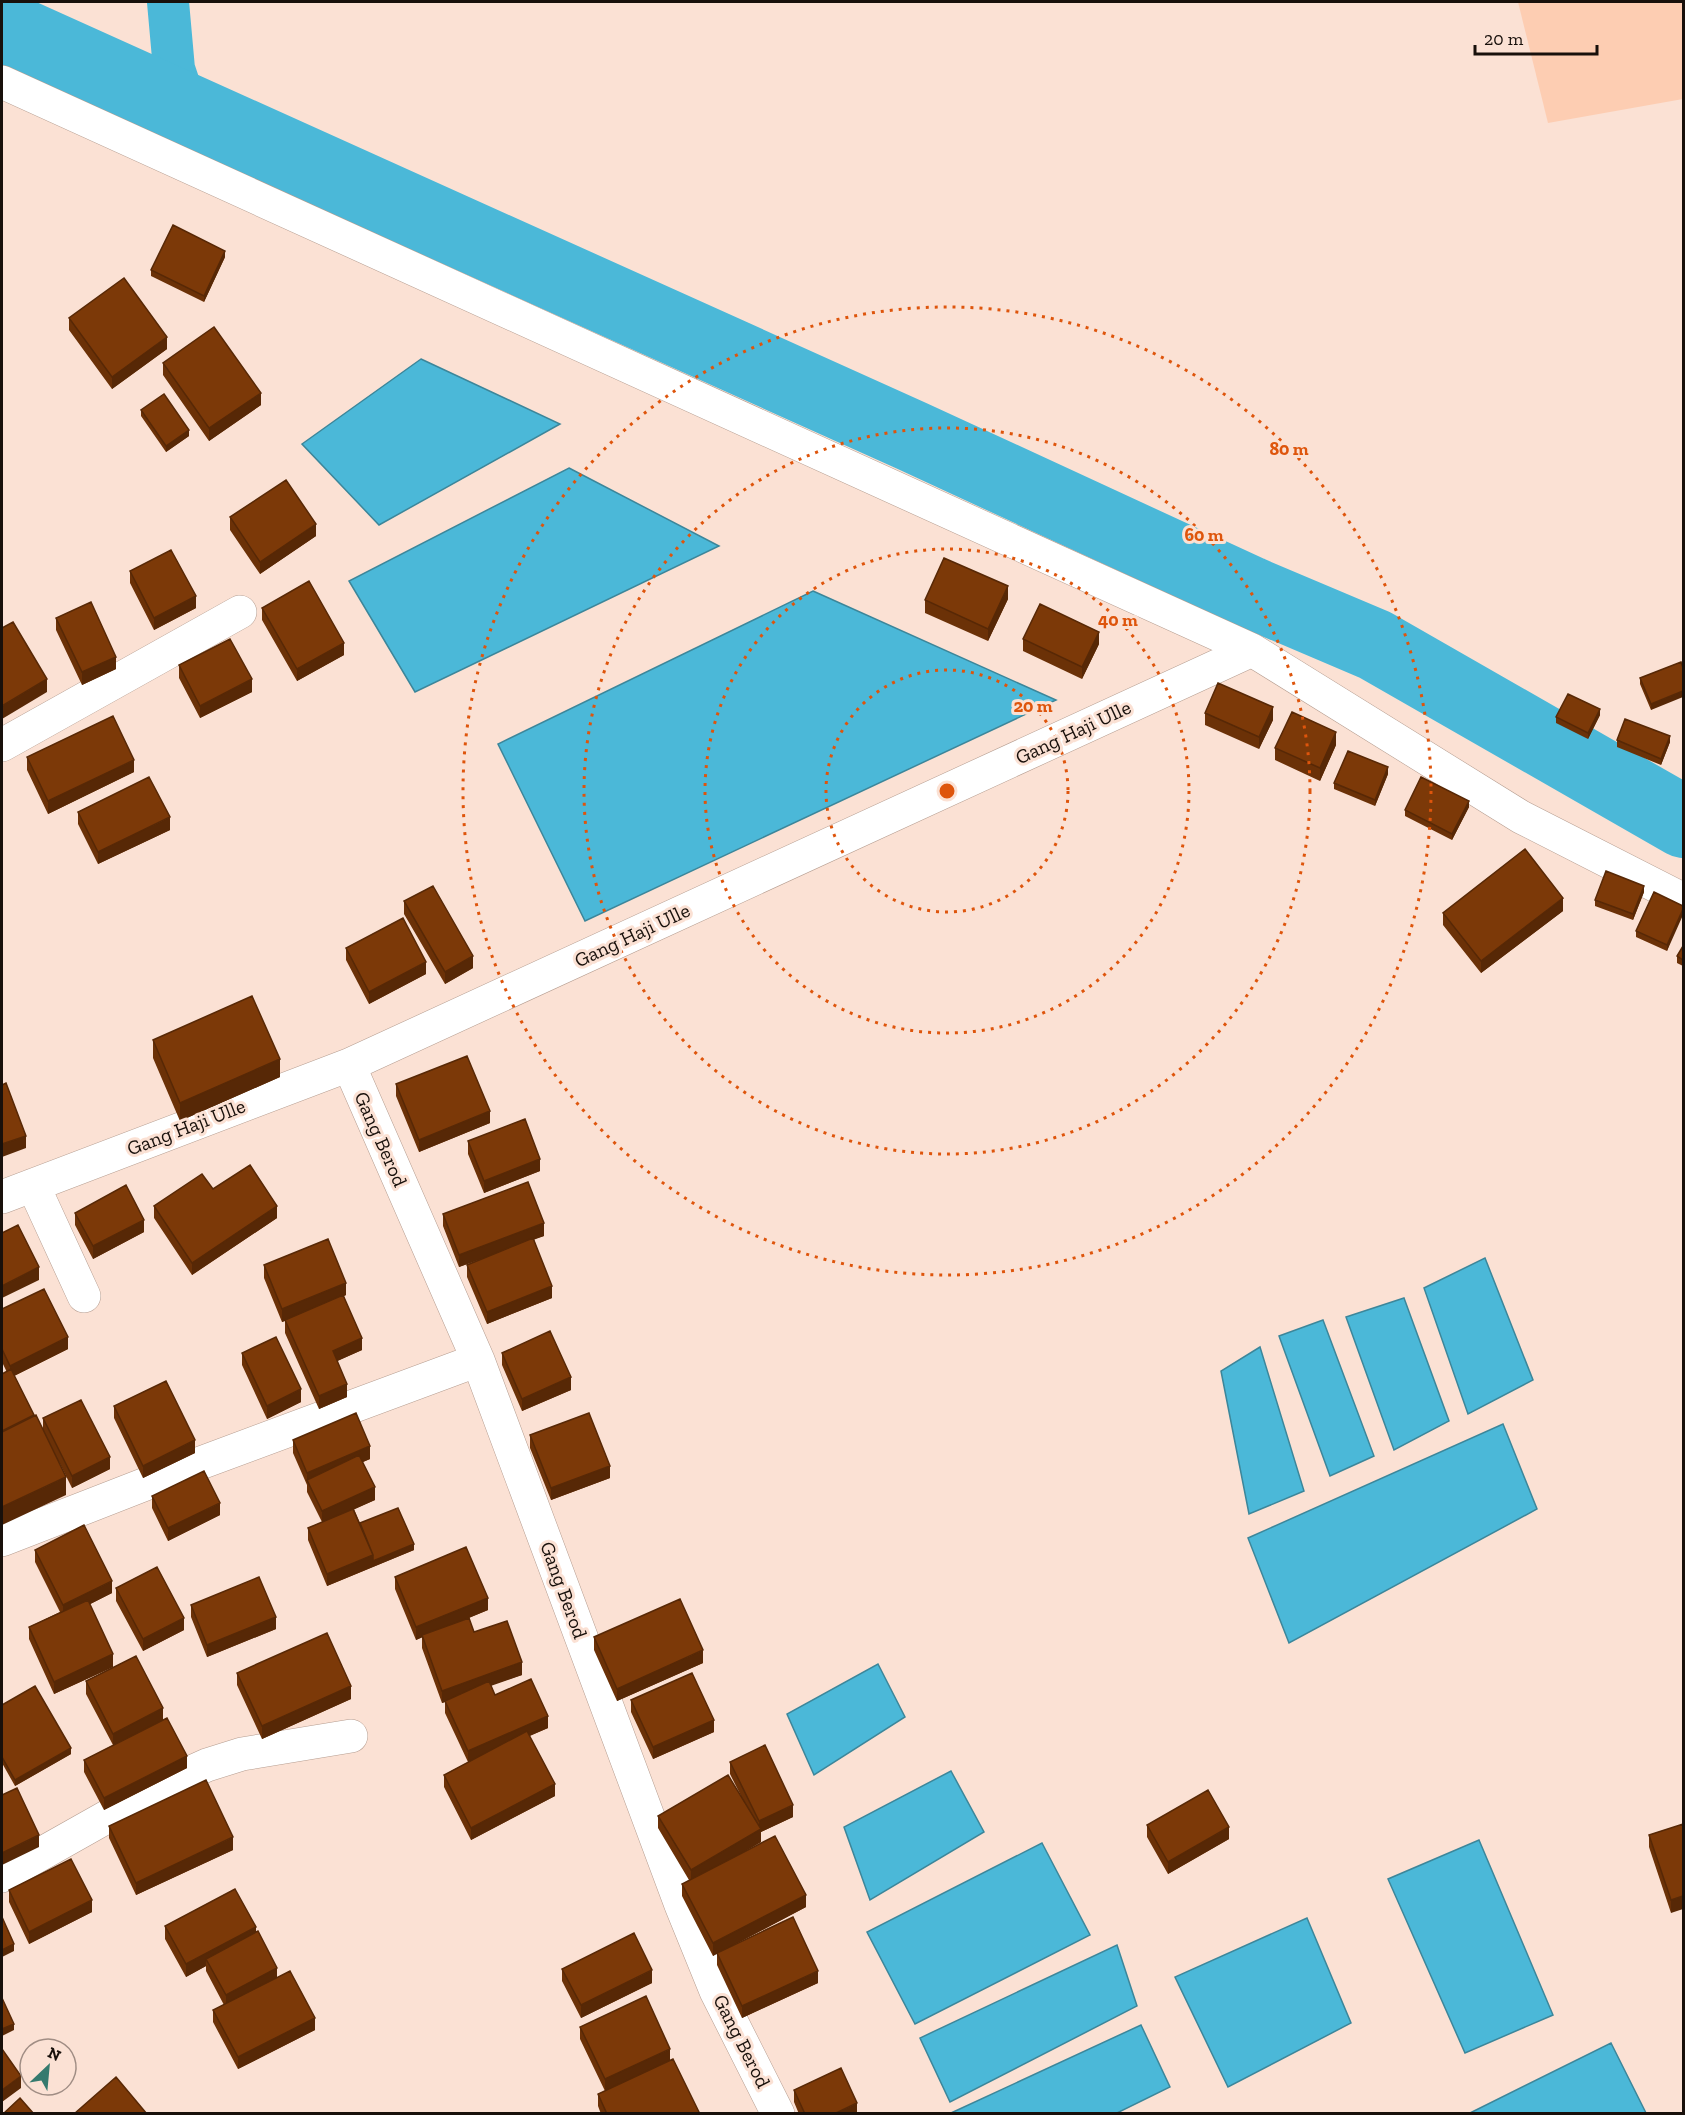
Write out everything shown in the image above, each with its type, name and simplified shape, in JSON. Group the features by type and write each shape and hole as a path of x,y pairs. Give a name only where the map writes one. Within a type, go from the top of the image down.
{"street":[{"path":"2,82 1252,650 1521,817 1683,900"},
{"path":"2,745 240,612"},
{"name":"Gang Haji Ulle","path":"2,1197 349,1065 1252,650"},
{"name":"Gang Berod","path":"349,1065 478,1360 681,1905 716,1991 778,2114"},
{"path":"33,1185 84,1296"},
{"path":"2,1540 478,1360"},
{"path":"2,1876 167,1783 207,1765 242,1754 351,1736"}],"shaded area":[{"path":"1518,2 1683,2 1683,99 1548,123"}],"water":[{"path":"421,359 560,424 379,525 302,444"},
{"path":"569,468 719,546 415,692 349,581"},
{"path":"813,591 1056,700 585,921 498,744"},
{"path":"1485,1258 1533,1380 1468,1414 1424,1288"},
{"path":"1404,1298 1449,1421 1394,1450 1346,1317"},
{"path":"1323,1320 1374,1456 1330,1476 1279,1336"},
{"path":"1260,1347 1304,1491 1249,1514 1221,1371"},
{"path":"1503,1424 1537,1509 1289,1643 1248,1538"},
{"path":"878,1664 905,1717 814,1775 787,1714"},
{"path":"951,1771 984,1832 870,1900 844,1827"},
{"path":"1479,1840 1553,2015 1465,2053 1388,1879"},
{"path":"1042,1843 1090,1935 915,2024 867,1932"},
{"path":"1307,1918 1351,2023 1228,2087 1175,1977"},
{"path":"1117,1945 1137,2006 950,2102 920,2038"},
{"path":"1141,2025 1170,2087 1117,2113 951,2113"},
{"path":"1611,2043 1646,2113 1470,2113"}],"building":[{"path":"173,225 225,251 204,296 151,270"},
{"path":"124,278 167,337 112,377 69,318"},
{"path":"214,327 261,393 209,428 163,363"},
{"path":"164,394 189,430 166,446 141,410"},
{"path":"286,480 316,524 260,562 230,517"},
{"path":"171,550 196,596 154,618 130,571"},
{"path":"944,558 1008,586 988,629 925,600"},
{"path":"309,581 344,643 297,669 262,608"},
{"path":"91,602 116,657 82,672 56,618"},
{"path":"1040,604 1099,632 1082,667 1023,639"},
{"path":"13,622 47,679 2,706 2,628"},
{"path":"230,639 252,679 200,706 179,665"},
{"path":"1681,662 1683,691 1651,704 1640,678"},
{"path":"1218,683 1273,707 1259,737 1205,713"},
{"path":"1568,694 1600,709 1588,733 1556,717"},
{"path":"1292,712 1336,732 1320,768 1275,748"},
{"path":"113,716 134,760 48,801 27,757"},
{"path":"1625,719 1670,736 1661,759 1617,740"},
{"path":"1348,751 1388,767 1375,800 1334,783"},
{"path":"149,777 170,817 98,852 78,812"},
{"path":"1421,777 1469,801 1452,834 1405,810"},
{"path":"1525,849 1563,898 1481,961 1443,913"},
{"path":"1606,871 1644,886 1633,914 1595,900"},
{"path":"433,886 473,956 445,972 404,901"},
{"path":"1654,892 1683,906 1667,945 1636,931"},
{"path":"403,918 426,962 369,992 346,948"},
{"path":"1683,946 1683,960 1677,956"},
{"path":"252,996 280,1059 180,1103 153,1040"},
{"path":"467,1056 490,1111 419,1140 396,1084"},
{"path":"6,1083 26,1136 2,1144 2,1085"},
{"path":"525,1119 540,1159 484,1181 468,1141"},
{"path":"250,1165 277,1206 192,1263 154,1206 202,1174 213,1189"},
{"path":"528,1182 544,1223 459,1255 443,1214"},
{"path":"126,1185 144,1220 93,1246 75,1213"},
{"path":"18,1225 39,1267 2,1286 2,1233"},
{"path":"533,1238 552,1286 487,1312 467,1265"},
{"path":"328,1239 346,1283 282,1309 264,1265"},
{"path":"44,1289 68,1337 10,1366 2,1349 2,1309"},
{"path":"343,1295 362,1338 333,1351 347,1384 319,1396 285,1320"},
{"path":"550,1331 571,1377 522,1399 502,1353"},
{"path":"276,1337 301,1389 267,1406 242,1353"},
{"path":"11,1369 34,1415 2,1431 2,1374"},
{"path":"166,1381 195,1440 143,1466 114,1406"},
{"path":"81,1400 110,1457 72,1476 43,1418"},
{"path":"356,1413 370,1446 307,1473 293,1440"},
{"path":"589,1413 610,1466 551,1488 530,1435"},
{"path":"36,1415 66,1477 2,1507 2,1432"},
{"path":"359,1455 375,1487 322,1511 307,1480"},
{"path":"204,1471 220,1503 168,1528 152,1496"},
{"path":"398,1508 414,1544 373,1561 373,1555 360,1523"},
{"path":"353,1509 373,1555 327,1574 308,1528"},
{"path":"84,1525 112,1581 63,1605 35,1550"},
{"path":"466,1547 488,1598 416,1627 395,1577"},
{"path":"157,1567 184,1618 143,1639 116,1588"},
{"path":"259,1577 276,1617 207,1645 191,1605"},
{"path":"680,1599 703,1650 617,1689 594,1637"},
{"path":"88,1600 113,1654 54,1682 29,1627"},
{"path":"469,1618 474,1632 507,1621 522,1662 442,1691 422,1635"},
{"path":"327,1633 351,1686 262,1726 237,1673"},
{"path":"136,1656 163,1708 113,1734 86,1681"},
{"path":"692,1673 714,1720 653,1747 631,1700"},
{"path":"531,1679 548,1716 468,1751 445,1701 489,1681 495,1695"},
{"path":"35,1686 71,1748 15,1780 2,1757 2,1705"},
{"path":"167,1718 187,1756 104,1798 84,1760"},
{"path":"527,1731 555,1784 471,1828 444,1775"},
{"path":"765,1745 793,1805 759,1821 730,1762"},
{"path":"728,1775 761,1829 691,1870 658,1816"},
{"path":"206,1780 233,1837 136,1883 109,1826"},
{"path":"17,1788 39,1835 2,1853 2,1795"},
{"path":"1208,1790 1229,1827 1168,1862 1147,1825"},
{"path":"1683,1824 1683,1896 1671,1900 1649,1835"},
{"path":"775,1836 806,1895 713,1943 682,1884"},
{"path":"71,1859 92,1900 29,1932 9,1890"},
{"path":"235,1889 256,1927 186,1964 165,1926"},
{"path":"2,1917 14,1944 2,1950"},
{"path":"793,1917 818,1971 742,2006 717,1953"},
{"path":"258,1931 277,1968 226,1995 206,1959"},
{"path":"634,1933 652,1970 581,2005 562,1969"},
{"path":"290,1971 315,2018 238,2057 213,2010"},
{"path":"646,1996 670,2049 605,2079 580,2027"},
{"path":"2,1998 14,2024 2,2029"},
{"path":"2,2049 18,2072 18,2078 2,2090"},
{"path":"673,2059 699,2112 697,2114 607,2114 598,2094"},
{"path":"841,2068 857,2103 834,2114 805,2114 794,2090"},
{"path":"116,2077 147,2114 74,2114"},
{"path":"20,2098 34,2114 3,2114"}],"waterway":[{"path":"168,2 174,69 187,108"},
{"path":"2,26 912,436 1250,592 1375,645 1684,822"}]}
